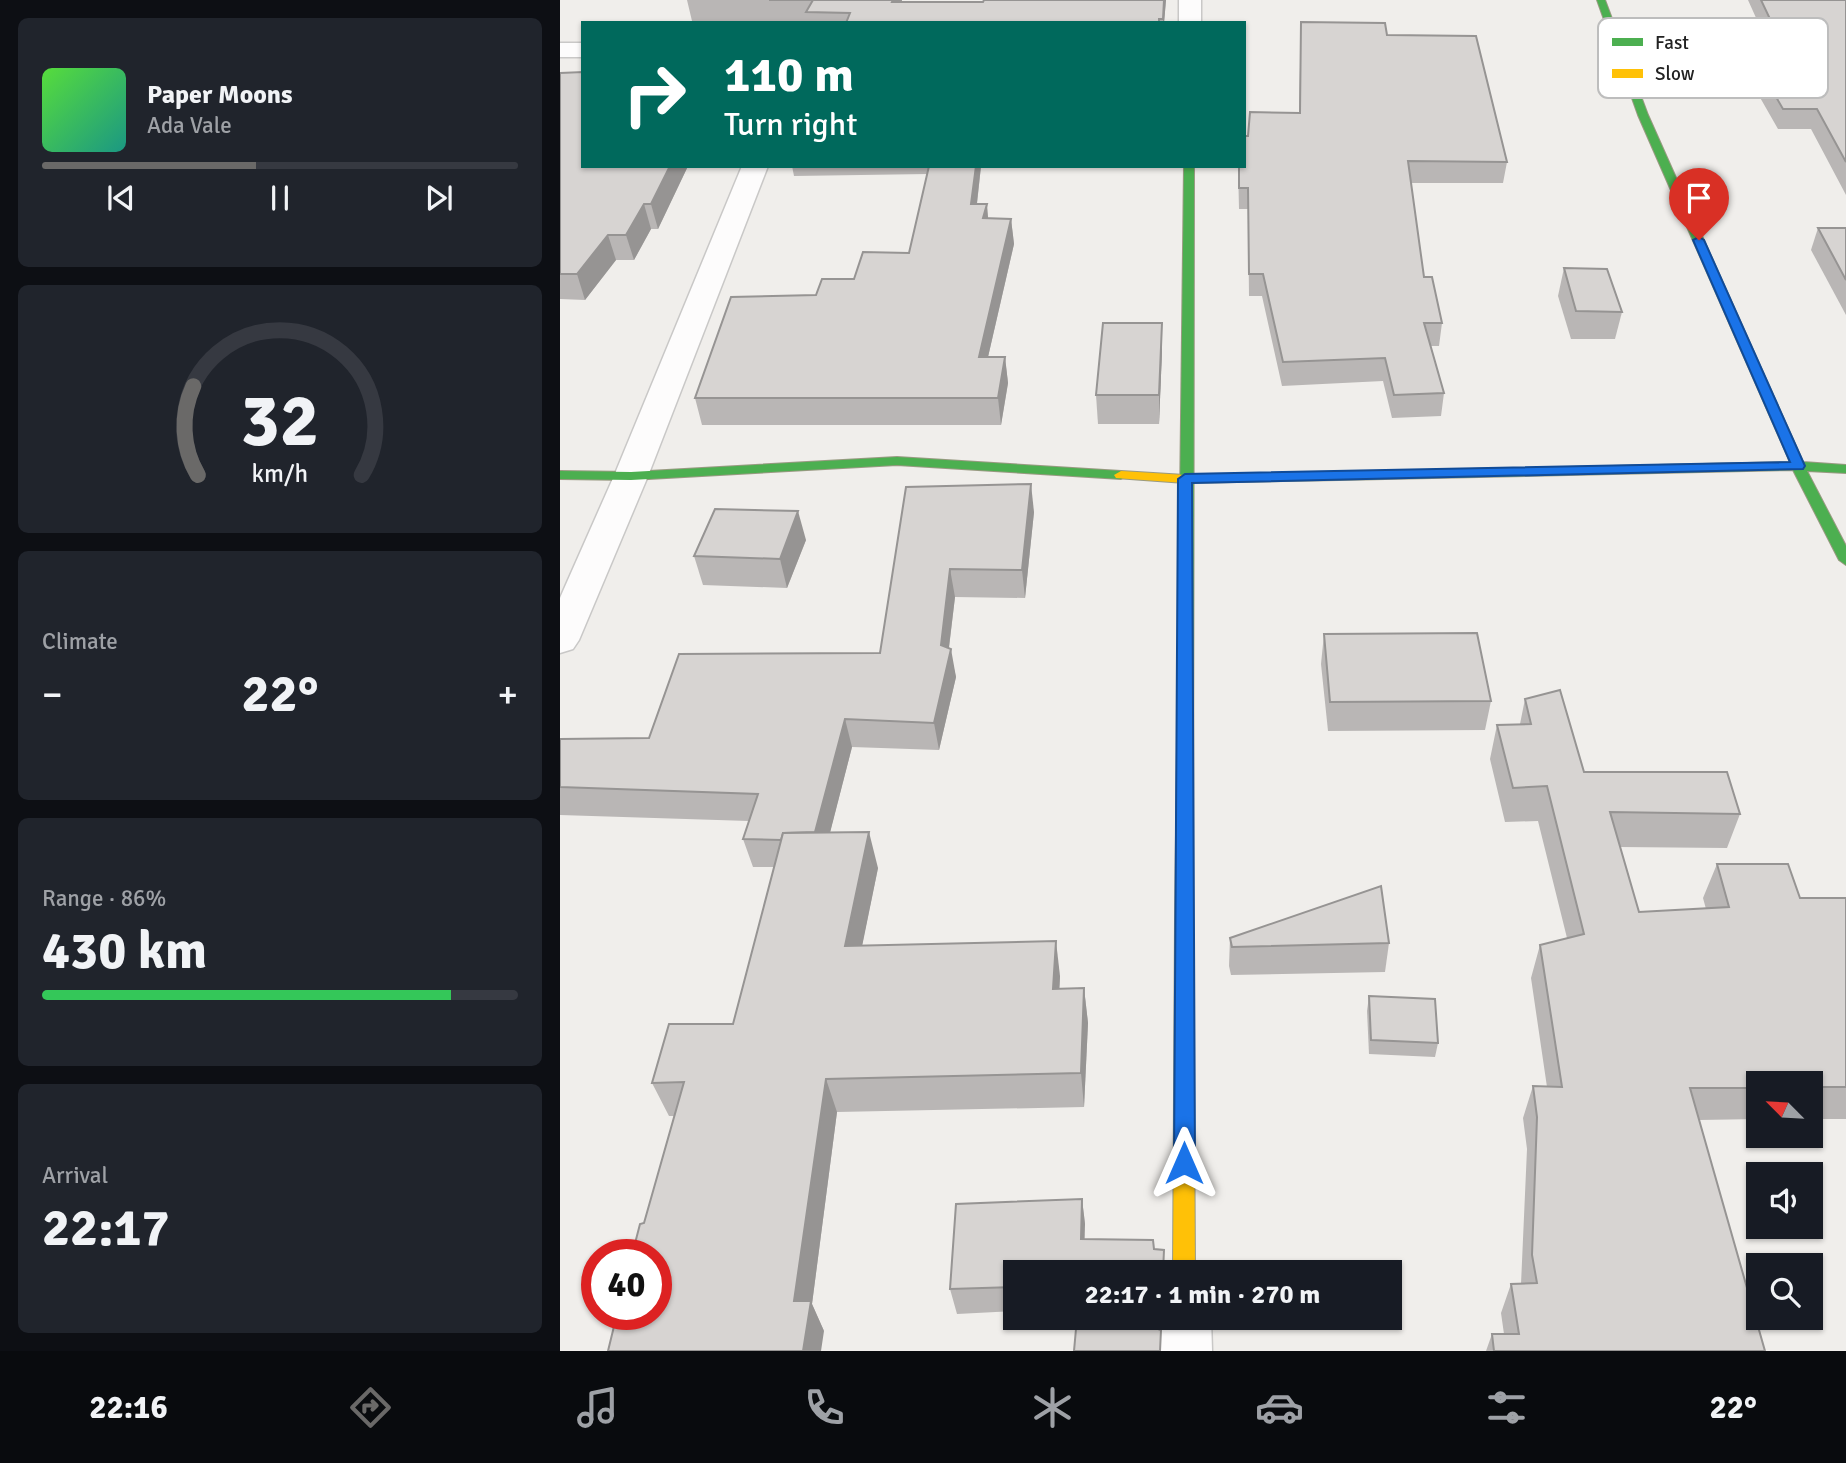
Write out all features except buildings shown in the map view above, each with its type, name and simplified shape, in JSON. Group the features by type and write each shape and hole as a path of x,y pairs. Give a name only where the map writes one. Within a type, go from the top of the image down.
{"street":[{"path":"1190,0 1190,21"},
{"path":"1601,0 1608,18"},
{"path":"560,50 581,50"},
{"path":"1637,98 1798,466 1846,560"},
{"path":"560,640 631,476 754,168"},
{"path":"1184,1260 1185,479 1189,168"},
{"path":"560,475 631,476 897,461 1185,479 1798,466 1846,469"},
{"path":"1184,1330 1184,1351"}],"traffic: fast":[{"path":"1601,0 1608,18"},
{"path":"1637,98 1798,466 1846,560"},
{"path":"1184,920 1189,168"},
{"path":"560,475 631,476 897,461 1121,475"},
{"path":"1339,476 1798,466 1846,469"}],"traffic: slow":[{"path":"1121,475 1185,479 1339,476"},
{"path":"1184,920 1184,1260"}],"route":[{"path":"1184,1163 1185,479 1798,466 1699,240"}]}
